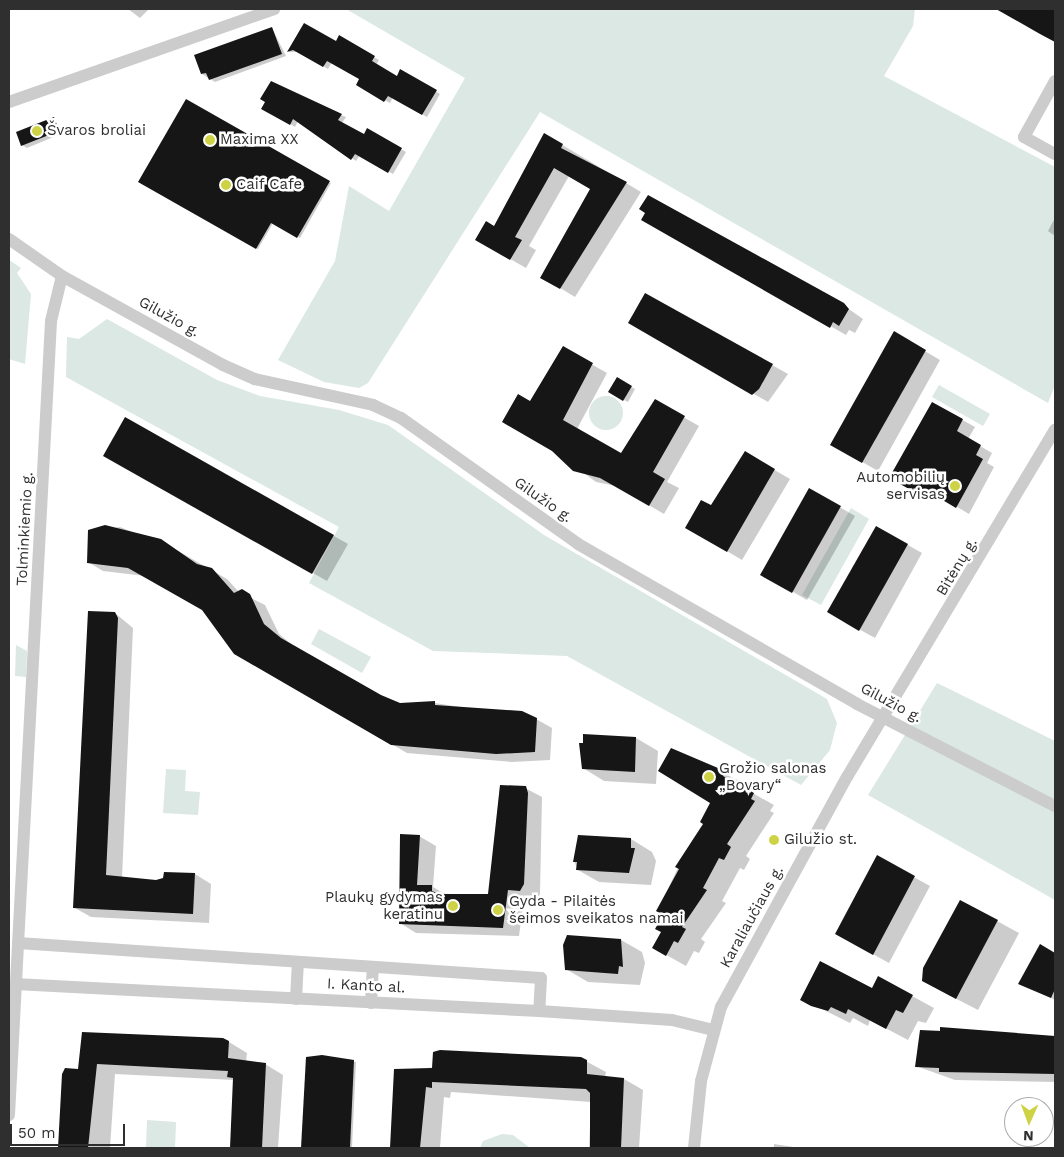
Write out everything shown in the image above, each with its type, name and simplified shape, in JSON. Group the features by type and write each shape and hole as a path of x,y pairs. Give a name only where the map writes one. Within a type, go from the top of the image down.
{"street":[{"path":"9,102 274,9"},
{"path":"1055,81 1024,137 1055,154"},
{"name":"Gilužio g.","path":"9,239 62,276 255,379 373,405 401,418 578,544 884,718 1055,806"},
{"name":"Tolminkiemio g.","path":"9,1115 15,984 13,964 18,943 51,321 62,276"},
{"name":"Bitėnų g.","path":"884,718 1055,430"},
{"name":"Karaliaučiaus g.","path":"694,1148 699,1090 713,1030 721,1007 884,718"},
{"name":"I. Kanto al.","path":"18,943 541,978 539,1011"},
{"path":"296,999 298,962"},
{"path":"371,1002 373,966"},
{"name":"I. Kanto al.","path":"15,984 539,1011 688,1022 713,1030"}],"shaded area":[{"path":"346,9 915,9 913,26 884,76 1055,167 1055,385 1048,403 540,112 368,383 359,388 324,382 278,360 335,261 349,186 389,211 465,78"},
{"path":"9,260 21,268 17,273 31,294 25,364 9,359"},
{"path":"107,319 217,380 260,396 339,410 388,425 544,535 827,699 837,723 830,750 801,785 567,656 433,651 309,583 339,527 66,377 67,337 79,339"},
{"path":"939,385 990,414 983,426 932,397"},
{"path":"606,396 613,397 618,401 622,406 622,420 618,425 613,429 606,430 599,429 594,425 590,420 589,413 590,406 594,401 599,397"},
{"path":"851,508 869,519 821,605 802,595"},
{"path":"319,629 371,657 362,673 311,644"},
{"path":"16,645 27,651 26,677 15,676"},
{"path":"937,683 1055,741 1055,900 868,795"},
{"path":"166,769 186,770 185,791 200,792 198,815 163,813"},
{"path":"147,1120 176,1122 175,1148 146,1148"},
{"path":"502,1134 513,1135 530,1148 480,1148 483,1141"}],"building":[{"path":"996,9 1055,9 1055,42 1040,34"},
{"path":"304,23 336,41 339,35 375,56 372,61 397,76 400,69 437,90 422,115 388,96 384,102 356,85 359,79 327,61 323,67 293,50 287,52"},
{"path":"272,27 282,54 209,80 206,73 201,74 194,55"},
{"path":"271,81 342,114 338,120 364,134 367,128 402,148 388,173 355,154 351,160 293,119 290,125 261,109 265,102 260,99"},
{"name":"Maxima XX","path":"186,99 330,181 297,238 271,223 256,249 138,182"},
{"name":"Švaros broliai","path":"54,117 59,131 21,146 16,132"},
{"path":"544,133 563,144 561,148 627,182 560,289 540,278 590,189 554,168 515,237 522,240 510,260 475,240 486,221 494,226"},
{"path":"648,195 844,303 849,309 839,326 833,322 830,328 641,220 645,213 639,209"},
{"path":"645,293 773,364 759,389 752,395 628,323"},
{"path":"894,331 926,350 862,463 830,445"},
{"path":"563,346 593,363 563,420 621,453 655,399 685,416 653,472 665,479 649,506 600,478 573,471 552,451 502,422 518,394 530,401"},
{"path":"617,377 632,386 623,401 608,392"},
{"path":"932,402 963,419 957,431 981,445 976,455 983,459 956,508 924,489 920,495 889,478"},
{"path":"125,417 334,535 312,574 103,456"},
{"path":"745,451 775,469 727,552 685,528 701,500 711,505"},
{"path":"809,488 841,506 792,593 760,575"},
{"path":"105,525 161,539 197,564 212,568 234,593 242,589 250,594 264,624 281,638 381,695 400,703 435,701 435,705 522,711 537,718 535,752 496,754 391,745 234,654 202,610 128,568 87,563 88,530"},
{"path":"876,526 908,544 859,631 827,612"},
{"path":"88,611 115,612 118,618 106,875 156,880 163,878 164,872 195,873 193,914 73,908"},
{"path":"583,734 636,737 635,772 582,769 579,743 583,743"},
{"path":"671,748 725,771 723,776 754,793 751,799 755,801 727,844 731,847 724,860 719,858 703,888 707,890 682,927 686,929 678,943 674,941 666,956 652,948 661,932 655,929 663,915 656,911 679,869 675,867 703,824 700,822 710,803 658,771"},
{"path":"500,785 526,786 528,793 524,884 520,891 508,890 503,928 399,924 400,834 420,835 417,885 432,885 432,891 439,894 488,894"},
{"path":"578,835 631,838 631,848 635,848 629,873 576,870 577,862 573,862"},
{"path":"877,855 915,876 873,955 835,934"},
{"path":"960,900 998,920 956,999 922,981 923,968"},
{"path":"567,935 621,939 623,967 619,966 618,974 565,970 563,945"},
{"path":"1040,944 1055,953 1055,989 1051,998 1018,984"},
{"path":"820,961 872,988 878,976 913,995 903,1013 896,1010 886,1029 848,1009 846,1014 831,1007 828,1011 811,1006 800,1000"},
{"path":"940,1027 1055,1036 1055,1074 939,1072 939,1068 915,1067 920,1030 940,1031"},
{"path":"82,1032 223,1038 229,1041 228,1058 266,1063 262,1148 230,1148 233,1078 227,1077 228,1071 97,1064 88,1148 58,1148 62,1074 65,1068 78,1069"},
{"path":"440,1050 581,1057 587,1060 587,1074 624,1078 621,1148 590,1148 590,1093 586,1089 432,1082 432,1088 426,1087 420,1148 390,1148 394,1069 432,1068 433,1052"},
{"path":"322,1055 354,1060 350,1148 301,1148 306,1057"}],"place":[{"name":"Švaros broliai","path":"37,131"},
{"name":"Maxima XX","path":"210,140"},
{"name":"Caif Cafe","path":"226,185"},
{"name":"Automobilių servisas","path":"955,486"},
{"name":"Grožio salonas „Bovary“","path":"709,777"},
{"name":"Gilužio st.","path":"774,840"},
{"name":"Plaukų gydymas keratinu","path":"453,906"},
{"name":"Gyda - Pilaitės šeimos sveikatos namai","path":"498,910"}]}
